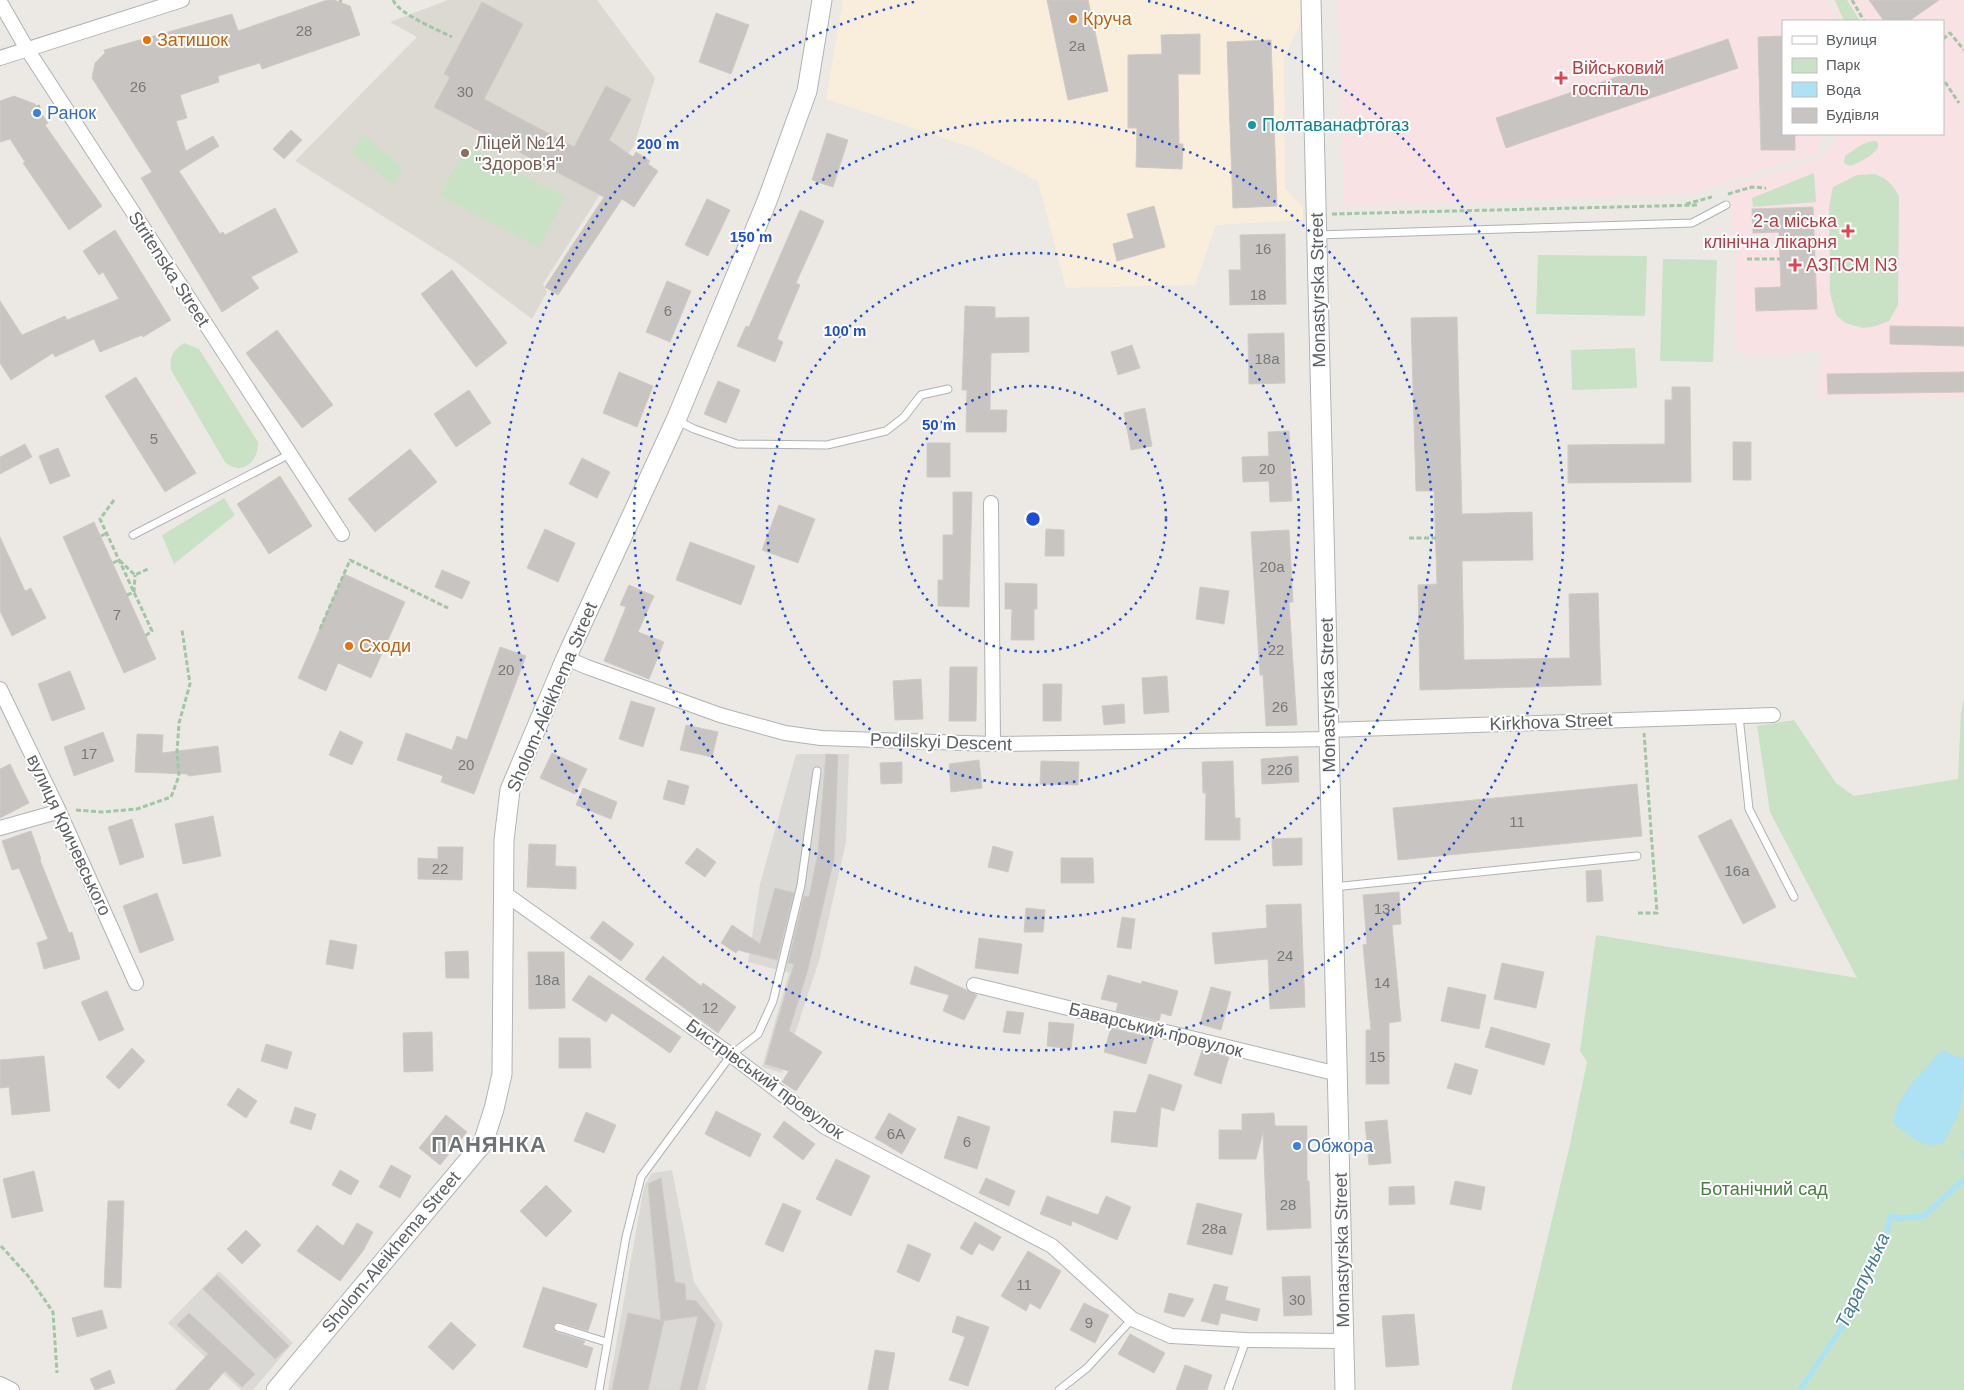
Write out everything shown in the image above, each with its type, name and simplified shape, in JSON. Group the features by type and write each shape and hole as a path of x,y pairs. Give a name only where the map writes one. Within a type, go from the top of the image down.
{"main road":[{"name":"Sholom-Aleikhema Street","path":"276,1390 483,1143 494,1109 502,1074 504,840 510,790 566,658 676,420 767,201 807,92 822,0"},
{"name":"Monastyrska Street","path":"1311,0 1346,1390"}],"street":[{"path":"0,58 182,0"},
{"name":"Stritenska Street","path":"0,2 27,49 342,534"},
{"path":"991,503 993,744"},
{"name":"Podilskyi Descent","path":"566,658 587,668 720,714 784,732 821,738 993,744 1329,734"},
{"name":"вулиця Кричевського","path":"0,689 58,809 136,983"},
{"name":"Kirkhova Street","path":"1329,734 1773,715"},
{"path":"0,828 50,814 58,809"},
{"name":"Бистрівський провулок","path":"504,893 731,1055 825,1127 1052,1246 1132,1319 1171,1336 1246,1340 1344,1341"},
{"name":"Баварський провулок","path":"974,984 1338,1074"},
{"path":"0,1384 12,1390"}],"lane":[{"path":"1317,235 1692,223 1726,205"},
{"path":"676,420 694,429 736,444 828,445 886,431 904,417 921,395 948,389"},
{"path":"133,535 290,454"},
{"path":"1739,716 1749,809 1794,897"},
{"path":"599,1390 606,1342 626,1238 641,1177 731,1055 758,1034 774,1001 801,885 817,771"},
{"path":"1333,887 1637,856"},
{"path":"1059,1390 1087,1368 1132,1319"},
{"path":"558,1326 606,1342"},
{"path":"1228,1390 1246,1340"}],"path":[{"path":"393,0 395,4 412,16 452,37"},
{"path":"1852,0 1863,20"},
{"path":"1944,38 1950,33 1964,50"},
{"path":"1945,82 1959,103"},
{"path":"38,105 41,112"},
{"path":"1316,215 1726,205"},
{"path":"1747,259 1780,259"},
{"path":"114,500 100,520 152,631 145,636"},
{"path":"101,536 106,533"},
{"path":"1409,538 1436,538"},
{"path":"113,563 119,560"},
{"path":"119,560 135,575"},
{"path":"320,629 350,560 448,608"},
{"path":"135,575 150,568"},
{"path":"134,592 135,575"},
{"path":"127,595 134,592"},
{"path":"58,809 102,812 137,809 171,797 179,776 177,752 179,723 190,684 182,630"},
{"path":"1638,914 1656,913 1644,720"},
{"path":"1,1246 29,1276 53,1312 57,1373"}],"shaded area":[{"name":"Ліцей №14 \"Здоров'я\"","path":"448,0 597,0 655,78 634,146 611,177 543,284 547,292 532,319 456,262 295,161 417,37 390,22"},
{"path":"843,0 1300,0 1300,24 1284,58 1285,189 1303,207 1303,220 1216,225 1195,285 1066,288 1038,181 974,148 826,99"},
{"name":"Військовий госпіталь","path":"1338,0 1827,0 1835,20 1782,20 1782,135 1819,135 1819,154 1771,167 1694,194 1344,206"},
{"name":"2-а міська клінічна лікарня","path":"1830,0 1964,0 1964,398 1819,397 1822,352 1746,355 1735,348 1736,275 1730,186 1822,158 1839,135 1944,135 1944,20 1840,20"},
{"path":"796,754 849,754 846,842 819,961 782,1073 762,1067 789,973 748,962 760,884"},
{"path":"672,1170 694,1282 723,1324 705,1390 608,1390 644,1186 652,1173"},
{"path":"219,1271 293,1343 253,1390 241,1390 168,1323"}],"green space":[{"path":"1835,0 1847,0 1859,20 1844,20"},
{"path":"363,134 403,169 394,185 351,152"},
{"path":"1875,141 1878,143 1878,148 1869,156 1850,166 1844,163 1845,156 1863,144"},
{"path":"466,145 565,197 539,248 440,196"},
{"path":"1814,173 1816,202 1753,207 1752,198"},
{"path":"1875,174 1889,182 1899,196 1898,305 1889,321 1863,328 1845,323 1836,315 1830,293 1829,207 1833,187 1857,175"},
{"path":"1538,255 1647,256 1645,316 1536,314"},
{"path":"1663,259 1717,260 1713,362 1660,361"},
{"path":"184,343 199,349 258,442 256,455 248,465 237,468 225,462 171,370 173,354"},
{"path":"1635,348 1637,388 1572,390 1571,350"},
{"path":"224,498 235,515 174,564 162,535"},
{"name":"Ботанічний сад","path":"1964,698 1964,1390 1511,1390 1569,1149 1587,1062 1580,1051 1596,935 1857,978 1770,812 1757,726 1794,720 1836,783 1854,796 1958,779 1961,713"}],"water":[{"path":"1942,1050 1964,1059 1963,1094 1959,1112 1943,1143 1930,1146 1914,1139 1893,1123 1899,1103 1905,1093"}],"building":[{"path":"327,0 334,0 350,6 360,35 262,69 260,63 218,76 219,82 180,95 187,118 176,121 186,151 213,136 219,146 179,171 220,234 223,232 225,235 275,208 298,252 251,277 259,288 222,312 141,178 152,172 92,78 95,63 105,53 104,50 232,14 238,31"},
{"path":"1047,0 1088,0 1108,91 1068,100"},
{"path":"1869,0 1939,0 1910,20 1883,20"},
{"path":"482,2 523,24 484,99 574,147 606,86 631,99 609,140 633,157 636,152 650,161 648,164 658,171 634,207 622,199 558,295 545,287 604,197 434,107 450,77 444,74"},
{"path":"716,13 749,25 731,74 699,62"},
{"path":"1200,34 1200,74 1178,74 1179,144 1183,144 1182,169 1136,167 1137,128 1128,128 1128,55 1162,54 1161,35"},
{"path":"1782,36 1782,135 1795,135 1795,150 1761,150 1758,37"},
{"path":"1728,39 1738,68 1506,148 1496,118"},
{"name":"Полтаванафтогаз","path":"1271,40 1277,206 1233,208 1227,42"},
{"path":"14,96 35,104 48,123 45,125 102,206 69,230 23,163 25,162 10,139 0,142 0,101"},
{"path":"291,130 302,140 284,159 273,149"},
{"path":"827,133 848,140 833,187 812,180"},
{"path":"707,199 730,210 708,256 685,245"},
{"path":"1154,206 1165,247 1117,261 1113,244 1134,238 1127,214"},
{"path":"1813,207 1817,309 1756,311 1755,288 1781,287 1779,232 1753,233 1752,209"},
{"path":"800,210 824,221 796,283 800,285 777,339 783,342 775,362 737,346 746,326 749,327"},
{"path":"115,230 171,320 143,337 142,335 100,352 94,339 55,357 53,353 11,380 0,363 0,301 22,335 65,316 67,320 119,299 103,272 99,275 83,251"},
{"path":"1285,234 1286,304 1230,305 1229,270 1241,270 1240,235"},
{"path":"452,270 507,343 476,367 421,294"},
{"path":"667,281 691,291 670,342 646,332"},
{"path":"965,306 995,307 995,318 1029,317 1029,352 991,353 990,410 1007,410 1006,432 966,432 967,390 962,390"},
{"path":"1457,317 1462,514 1532,512 1533,560 1462,561 1464,660 1570,658 1569,594 1598,593 1601,685 1420,690 1418,585 1437,584 1434,491 1416,491 1411,318"},
{"path":"1890,326 1964,327 1964,346 1890,344"},
{"path":"277,330 333,405 302,428 246,353"},
{"path":"1284,333 1285,383 1249,384 1248,334"},
{"path":"1132,345 1140,368 1118,375 1111,352"},
{"path":"619,372 653,386 637,427 603,413"},
{"path":"1964,372 1964,392 1828,394 1827,374"},
{"path":"136,377 196,473 165,492 105,396"},
{"path":"718,381 740,390 726,423 704,414"},
{"path":"1672,387 1690,387 1691,482 1568,483 1568,445 1665,444 1665,400 1672,400"},
{"path":"469,390 491,423 456,447 434,414"},
{"path":"1145,408 1152,446 1131,450 1124,413"},
{"path":"1289,431 1292,501 1270,502 1269,481 1243,482 1242,457 1269,456 1268,432"},
{"path":"1733,442 1751,442 1751,480 1733,480"},
{"path":"927,443 950,443 950,477 927,477"},
{"path":"25,444 32,457 0,474 0,457"},
{"path":"58,448 70,476 50,484 39,456"},
{"path":"410,449 437,482 375,532 348,499"},
{"path":"582,458 610,472 597,498 569,484"},
{"path":"280,476 312,526 269,554 237,504"},
{"path":"953,492 972,492 969,607 938,606 938,580 943,580 943,535 953,535"},
{"path":"779,505 815,519 798,563 762,550"},
{"path":"94,522 156,659 124,673 63,537"},
{"path":"545,529 575,543 558,582 527,568"},
{"path":"1046,529 1064,530 1064,556 1045,556"},
{"path":"1289,530 1293,602 1289,602 1297,725 1266,726 1263,675 1260,675 1251,532"},
{"path":"0,537 25,591 31,588 46,618 12,636 0,611"},
{"path":"690,542 755,566 741,605 676,580"},
{"path":"442,570 470,582 462,599 435,587"},
{"name":"Сходи","path":"344,574 405,602 371,678 338,663 326,691 298,678"},
{"path":"1005,583 1037,584 1037,609 1034,609 1034,640 1011,640 1012,609 1005,609"},
{"path":"629,585 654,596 638,632 664,642 649,679 604,661 626,607 620,605"},
{"path":"1200,587 1229,591 1224,624 1196,619"},
{"path":"500,647 526,656 474,794 441,782 443,776 397,760 406,733 452,750 457,736 467,740"},
{"path":"950,667 977,667 976,721 949,721"},
{"path":"70,671 85,709 52,721 38,684"},
{"path":"1167,676 1169,712 1144,714 1142,678"},
{"path":"921,679 923,719 895,720 893,681"},
{"path":"1043,684 1062,684 1061,721 1043,721"},
{"path":"631,701 655,708 643,747 619,739"},
{"path":"1124,704 1125,723 1104,725 1102,706"},
{"path":"686,725 718,732 712,757 680,750"},
{"path":"340,731 363,742 352,765 329,755"},
{"path":"103,732 114,761 74,776 64,747"},
{"path":"137,734 163,735 162,753 218,746 221,772 188,776 188,774 135,772"},
{"path":"552,753 587,769 575,794 540,778"},
{"path":"826,754 838,755 834,859 808,969 789,1031 822,1052 796,1091 782,1082 789,1071 765,1064 794,964 788,963 804,896 809,897 818,853"},
{"path":"1298,756 1299,782 1262,784 1261,759"},
{"path":"979,760 982,788 951,792 949,764"},
{"path":"1041,761 1079,762 1078,785 1040,784"},
{"path":"1233,761 1235,818 1240,818 1240,840 1205,840 1206,793 1203,793 1202,762"},
{"path":"902,762 902,783 881,784 880,763"},
{"path":"10,764 29,803 0,818 0,769"},
{"path":"668,780 689,786 684,805 663,799"},
{"path":"1637,784 1642,836 1398,860 1393,808"},
{"path":"583,788 617,802 611,819 576,805"},
{"path":"213,816 221,856 183,864 175,824"},
{"path":"132,819 144,857 120,865 108,827"},
{"path":"1731,819 1776,907 1743,924 1698,836"},
{"path":"31,831 40,860 69,933 72,932 80,959 44,969 37,943 48,939 19,868 12,870 2,841"},
{"path":"1302,838 1302,865 1273,866 1272,839"},
{"path":"529,844 556,845 555,866 576,867 576,889 527,887"},
{"path":"993,846 1013,852 1008,872 988,867"},
{"path":"438,847 463,847 462,880 418,879 418,858 438,859"},
{"path":"697,848 716,862 705,877 685,863"},
{"path":"1061,858 1093,858 1094,883 1061,883"},
{"path":"1601,870 1603,901 1587,902 1586,871"},
{"path":"775,888 794,893 777,960 738,950 736,953 721,943 732,925 760,944"},
{"path":"1399,892 1401,924 1392,925 1401,1021 1389,1023 1389,1084 1366,1084 1366,1030 1371,1030 1363,945 1367,944 1363,895"},
{"path":"157,893 174,940 140,953 123,906"},
{"path":"1301,904 1305,1007 1270,1009 1268,959 1215,964 1212,933 1267,928 1266,905"},
{"path":"1026,908 1045,910 1043,932 1024,932"},
{"path":"1122,917 1135,919 1131,949 1117,947"},
{"path":"603,921 634,944 621,961 590,938"},
{"path":"979,938 1022,944 1018,974 975,968"},
{"path":"330,940 357,945 353,969 326,964"},
{"path":"468,951 469,978 446,978 445,952"},
{"path":"528,952 564,952 565,1008 529,1009"},
{"path":"663,956 701,986 703,983 736,1007 718,1033 645,979"},
{"path":"1502,963 1544,972 1536,1008 1494,999"},
{"path":"915,966 977,995 964,1020 943,1011 949,995 910,984"},
{"path":"589,975 681,1037 670,1053 612,1013 606,1022 572,1000"},
{"path":"1108,975 1141,984 1142,981 1178,991 1171,1016 1161,1013 1159,1021 1116,1011 1118,1003 1101,999"},
{"path":"1211,987 1231,992 1221,1030 1200,1024"},
{"path":"1448,987 1486,995 1479,1029 1441,1021"},
{"path":"107,991 124,1030 99,1041 81,1002"},
{"path":"1007,1011 1024,1013 1020,1034 1003,1032"},
{"path":"1049,1022 1074,1024 1071,1049 1047,1046"},
{"path":"1491,1027 1550,1044 1544,1065 1485,1047"},
{"path":"1111,1028 1154,1038 1146,1064 1104,1052"},
{"path":"432,1032 433,1071 404,1072 403,1033"},
{"path":"559,1038 590,1038 591,1068 559,1068"},
{"path":"266,1044 292,1052 287,1069 261,1061"},
{"path":"132,1048 145,1061 119,1089 106,1077"},
{"path":"1202,1050 1229,1057 1221,1084 1194,1075"},
{"path":"44,1056 50,1111 12,1115 9,1087 0,1088 0,1060"},
{"path":"1455,1063 1478,1070 1471,1095 1447,1088"},
{"path":"1149,1074 1182,1085 1174,1111 1161,1107 1157,1147 1111,1142 1114,1111 1136,1113"},
{"path":"238,1088 257,1101 246,1118 227,1105"},
{"path":"295,1107 316,1114 311,1130 290,1123"},
{"path":"716,1111 761,1134 750,1157 705,1134"},
{"path":"586,1112 616,1125 604,1153 574,1141"},
{"path":"889,1113 916,1129 902,1154 875,1138"},
{"path":"1274,1113 1275,1126 1307,1126 1307,1181 1309,1181 1311,1228 1267,1230 1263,1132 1256,1159 1219,1159 1219,1130 1242,1130 1242,1114"},
{"path":"446,1115 467,1132 440,1165 419,1148"},
{"path":"958,1116 990,1127 977,1169 944,1158"},
{"path":"1387,1120 1391,1163 1369,1165 1365,1122"},
{"path":"784,1121 815,1144 803,1160 773,1137"},
{"path":"836,1159 870,1176 851,1216 816,1199"},
{"path":"391,1165 411,1176 400,1198 379,1187"},
{"path":"340,1170 359,1181 351,1195 332,1185"},
{"path":"34,1171 43,1211 12,1218 3,1179"},
{"path":"661,1178 675,1282 685,1284 686,1300 696,1301 715,1324 697,1390 680,1390 698,1316 661,1321 648,1184"},
{"path":"986,1178 1015,1191 1009,1206 979,1193"},
{"path":"1455,1181 1485,1187 1481,1210 1450,1204"},
{"path":"546,1185 572,1211 546,1237 520,1211"},
{"path":"1414,1186 1415,1204 1389,1205 1389,1187"},
{"path":"1047,1196 1098,1215 1106,1196 1131,1207 1117,1240 1072,1221 1071,1226 1040,1214"},
{"path":"108,1201 124,1201 121,1288 104,1287"},
{"path":"783,1203 801,1211 783,1252 765,1244"},
{"path":"1197,1203 1242,1214 1232,1255 1187,1244"},
{"path":"975,1222 1001,1237 993,1251 979,1243 972,1255 960,1248"},
{"path":"357,1223 373,1232 363,1251 340,1281 297,1251 317,1225 343,1246"},
{"path":"246,1230 261,1245 242,1264 227,1249"},
{"path":"908,1244 931,1254 919,1282 897,1272"},
{"path":"1028,1251 1061,1271 1040,1309 1030,1303 1026,1311 1001,1296"},
{"path":"217,1275 289,1346 275,1359 203,1289"},
{"path":"1310,1276 1312,1315 1284,1316 1282,1277"},
{"path":"1214,1284 1228,1287 1225,1300 1260,1309 1257,1321 1221,1313 1218,1325 1201,1321"},
{"path":"543,1287 597,1304 588,1331 559,1322 553,1326 556,1332 585,1341 583,1345 593,1348 587,1368 523,1347"},
{"path":"1169,1293 1194,1299 1184,1317 1164,1312"},
{"path":"1084,1303 1109,1315 1095,1343 1070,1330"},
{"path":"102,1310 107,1328 77,1337 72,1318"},
{"path":"189,1313 255,1374 242,1387 225,1371 208,1390 175,1390 208,1354 177,1325"},
{"path":"628,1313 664,1321 648,1390 612,1390"},
{"path":"1414,1314 1419,1365 1386,1367 1382,1316"},
{"path":"957,1316 989,1327 968,1386 949,1380 965,1337 952,1332"},
{"path":"451,1322 476,1345 453,1370 428,1347"},
{"path":"1130,1334 1165,1353 1154,1373 1118,1354"},
{"path":"875,1350 895,1353 888,1390 868,1390"},
{"path":"1185,1365 1212,1375 1207,1390 1176,1390"},
{"path":"110,1370 115,1383 95,1390 90,1379"}],"waterway":[{"name":"Тарапунька","path":"1800,1390 1846,1321 1883,1244 1891,1216 1899,1218 1924,1216 1964,1179"}],"place":[{"name":"Круча","path":"1073,19"},
{"name":"Затишок","path":"147,40"},
{"name":"Військовий госпіталь","path":"1561,78"},
{"name":"Ранок","path":"37,113"},
{"name":"Полтаванафтогаз","path":"1252,125"},
{"name":"Ліцей №14 \"Здоров'я\"","path":"465,153"},
{"name":"2-а міська клінічна лікарня","path":"1848,231"},
{"name":"АЗПСМ N3","path":"1795,265"},
{"name":"Сходи","path":"349,646"},
{"name":"Обжора","path":"1297,1146"}],"district":[{"name":"ПАНЯНКА","path":"489,1144"}]}
